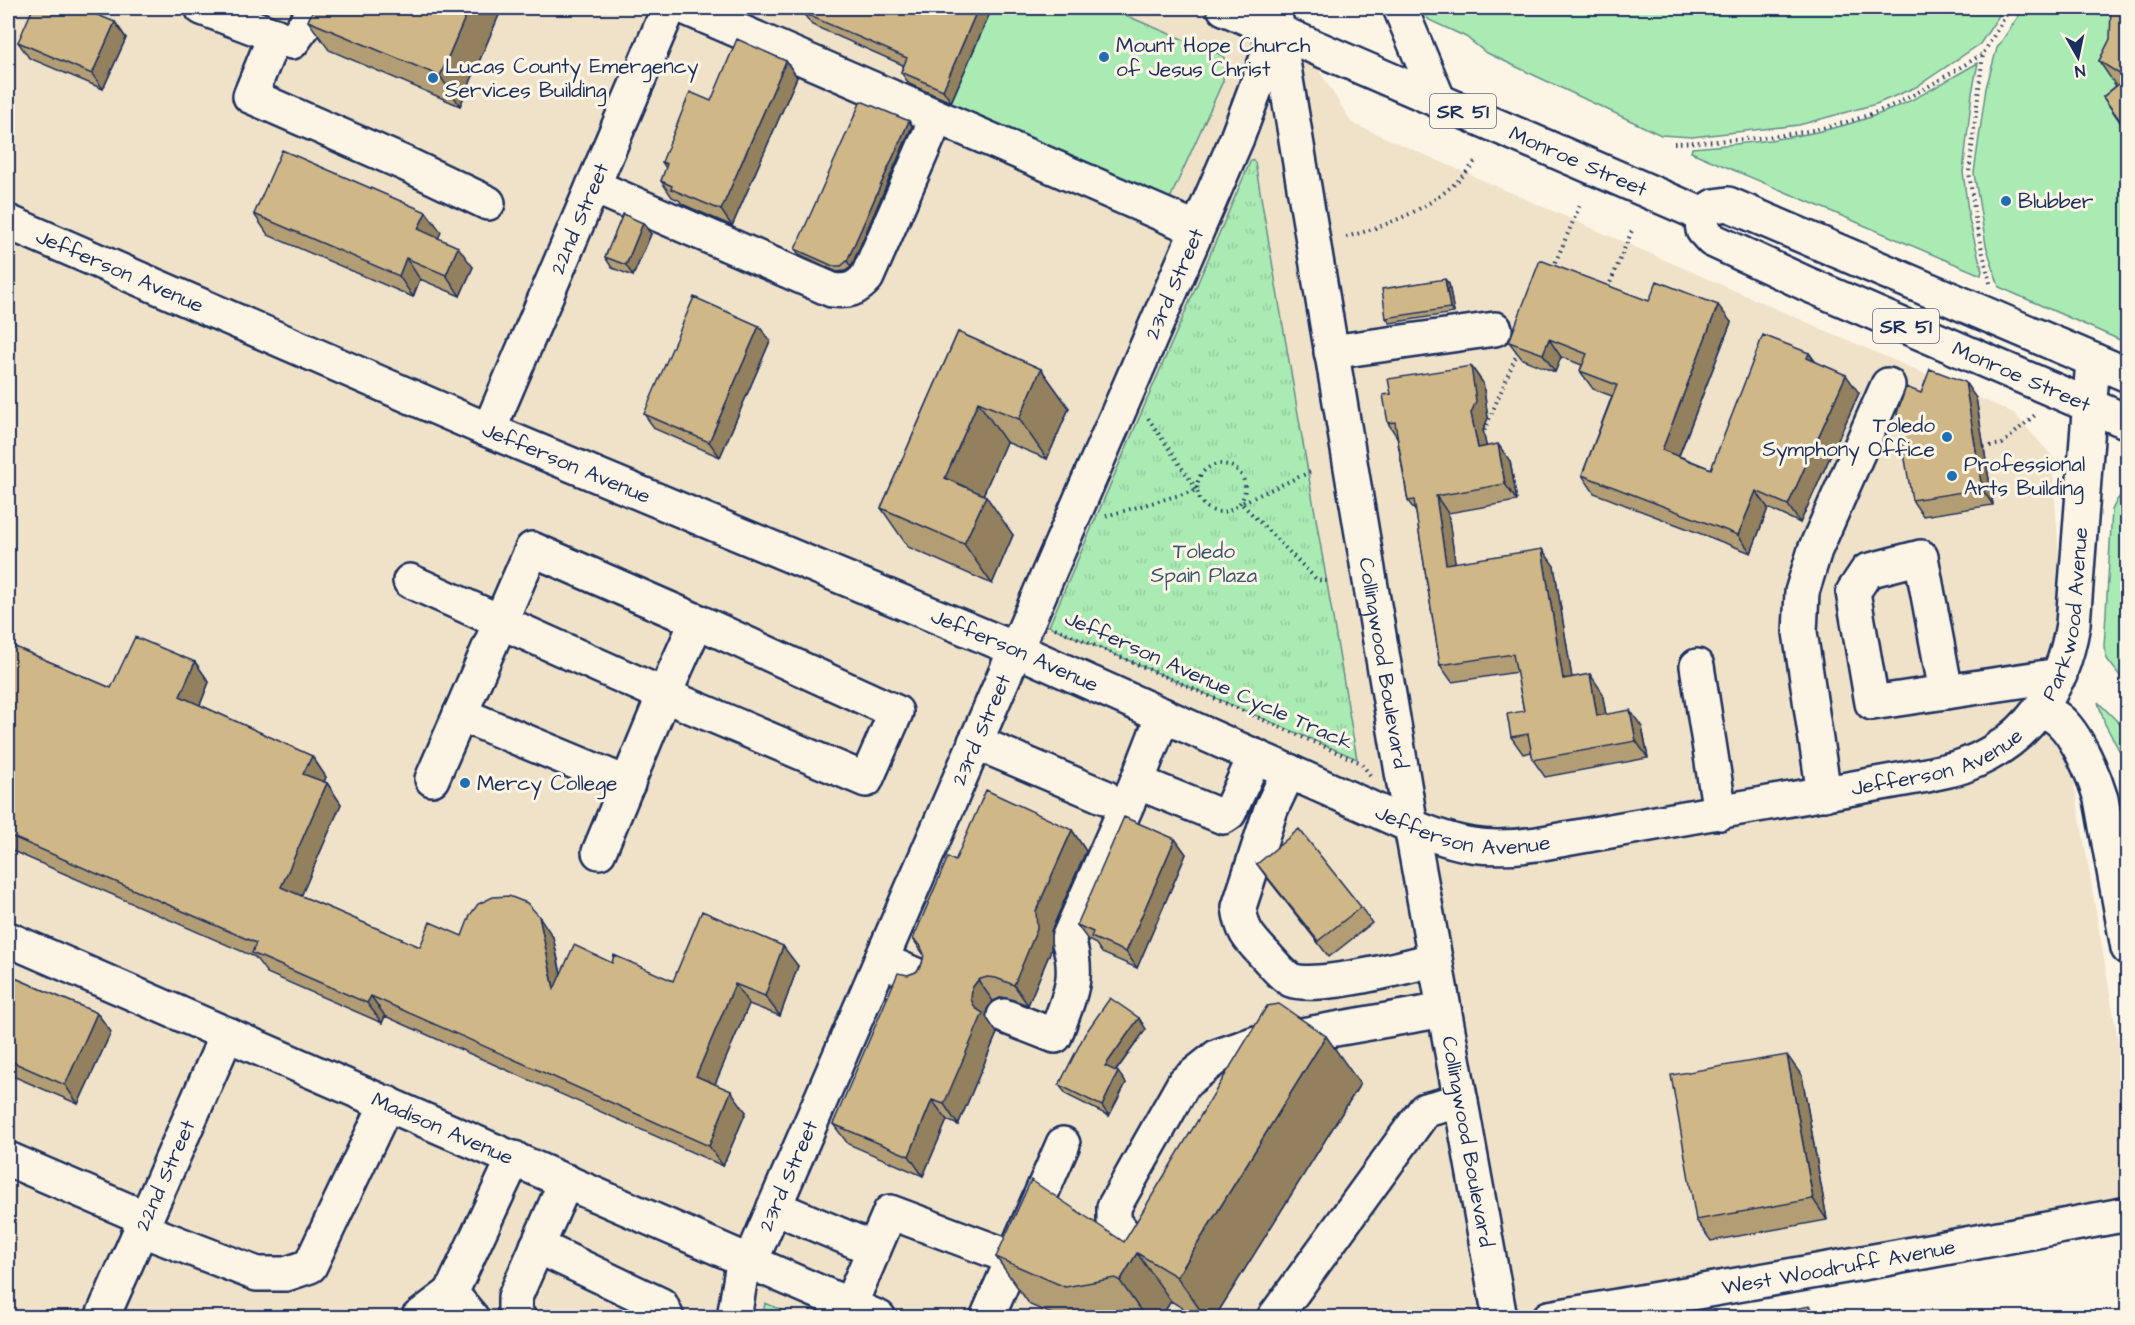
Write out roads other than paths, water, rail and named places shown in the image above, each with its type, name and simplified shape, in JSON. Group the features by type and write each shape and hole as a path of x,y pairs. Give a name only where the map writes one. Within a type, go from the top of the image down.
{"street":[{"path":"202,8 292,42 317,8"},
{"name":"22nd Street","path":"489,430 669,8"},
{"path":"686,8 1197,230"},
{"name":"Monroe Street","path":"1224,8 1275,19 1439,101 1701,214"},
{"path":"1400,8 1439,101"},
{"name":"23rd Street","path":"734,1317 747,1259 774,1207 1237,138 1275,19"},
{"name":"Collingwood Boulevard","path":"1275,19 1411,826 1500,1317"},
{"path":"275,36 250,96 406,164 488,203"},
{"path":"593,186 832,290 845,292 858,287 867,277 937,117"},
{"name":"Monroe Street","path":"1701,214 1714,206 1728,204 2127,375"},
{"name":"Monroe Street","path":"1701,214 1703,230 1712,240 1807,284 2127,422"},
{"name":"Jefferson Avenue","path":"8,222 489,430 1015,649 1411,826 1440,838 1470,846 1508,848 1720,813 1927,775 1962,766 1991,753 2029,724 2041,709"},
{"path":"1331,351 1508,336"},
{"name":"Parkwood Avenue","path":"2093,360 2069,651 2060,675 2041,709 2059,719 2080,749 2096,782 2127,948"},
{"path":"1824,794 1800,632 1802,592 1815,550 1888,385"},
{"path":"410,581 500,622 664,695 866,780 896,712 532,549 500,622 432,779"},
{"path":"599,852 697,621"},
{"path":"1697,666 1720,813"},
{"path":"1946,692 2060,675"},
{"path":"460,714 628,784"},
{"path":"1004,1016 1055,1036 1074,983 1074,959 1068,939 1137,782 1163,715"},
{"path":"975,742 1106,797"},
{"path":"1137,782 1223,817 1229,813 1255,756"},
{"path":"1289,771 1271,809 1239,907 1246,935 1288,978 1299,983 1314,983 1397,969 1435,960"},
{"name":"Madison Avenue","path":"8,939 879,1317"},
{"path":"881,960 920,977"},
{"path":"1181,1216 1168,1237 1158,1245 1147,1249 1125,1236 1114,1221 1114,1207 1184,1083 1218,1056 1256,1043 1444,1010"},
{"name":"22nd Street","path":"102,1317 227,1034"},
{"path":"1266,1073 1271,1040"},
{"path":"1274,1317 1425,1110 1461,1101"},
{"path":"8,1159 142,1224 257,1274 286,1274 310,1266 387,1103"},
{"path":"987,1317 1064,1144"},
{"path":"418,1317 451,1293 514,1158"},
{"path":"519,1317 515,1315 515,1297 567,1181"},
{"path":"774,1207 874,1250"},
{"path":"850,1305 891,1212 1014,1258"},
{"name":"West Woodruff Avenue","path":"1550,1317 1891,1258 2127,1214"},
{"path":"537,1246 661,1305 667,1317"},
{"path":"451,1293 472,1317"}],"place":[{"name":"Mount Hope Church of Jesus Christ","path":"1104,57"},
{"name":"Lucas County Emergency Services Building","path":"433,78"},
{"name":"Blubber","path":"2006,201"},
{"name":"Toledo Symphony Office","path":"1947,437"},
{"name":"Professional Arts Building","path":"1952,476"},
{"name":"Mercy College","path":"465,783"}],"park label":[{"name":"Toledo Spain Plaza","path":"1204,563"}]}
